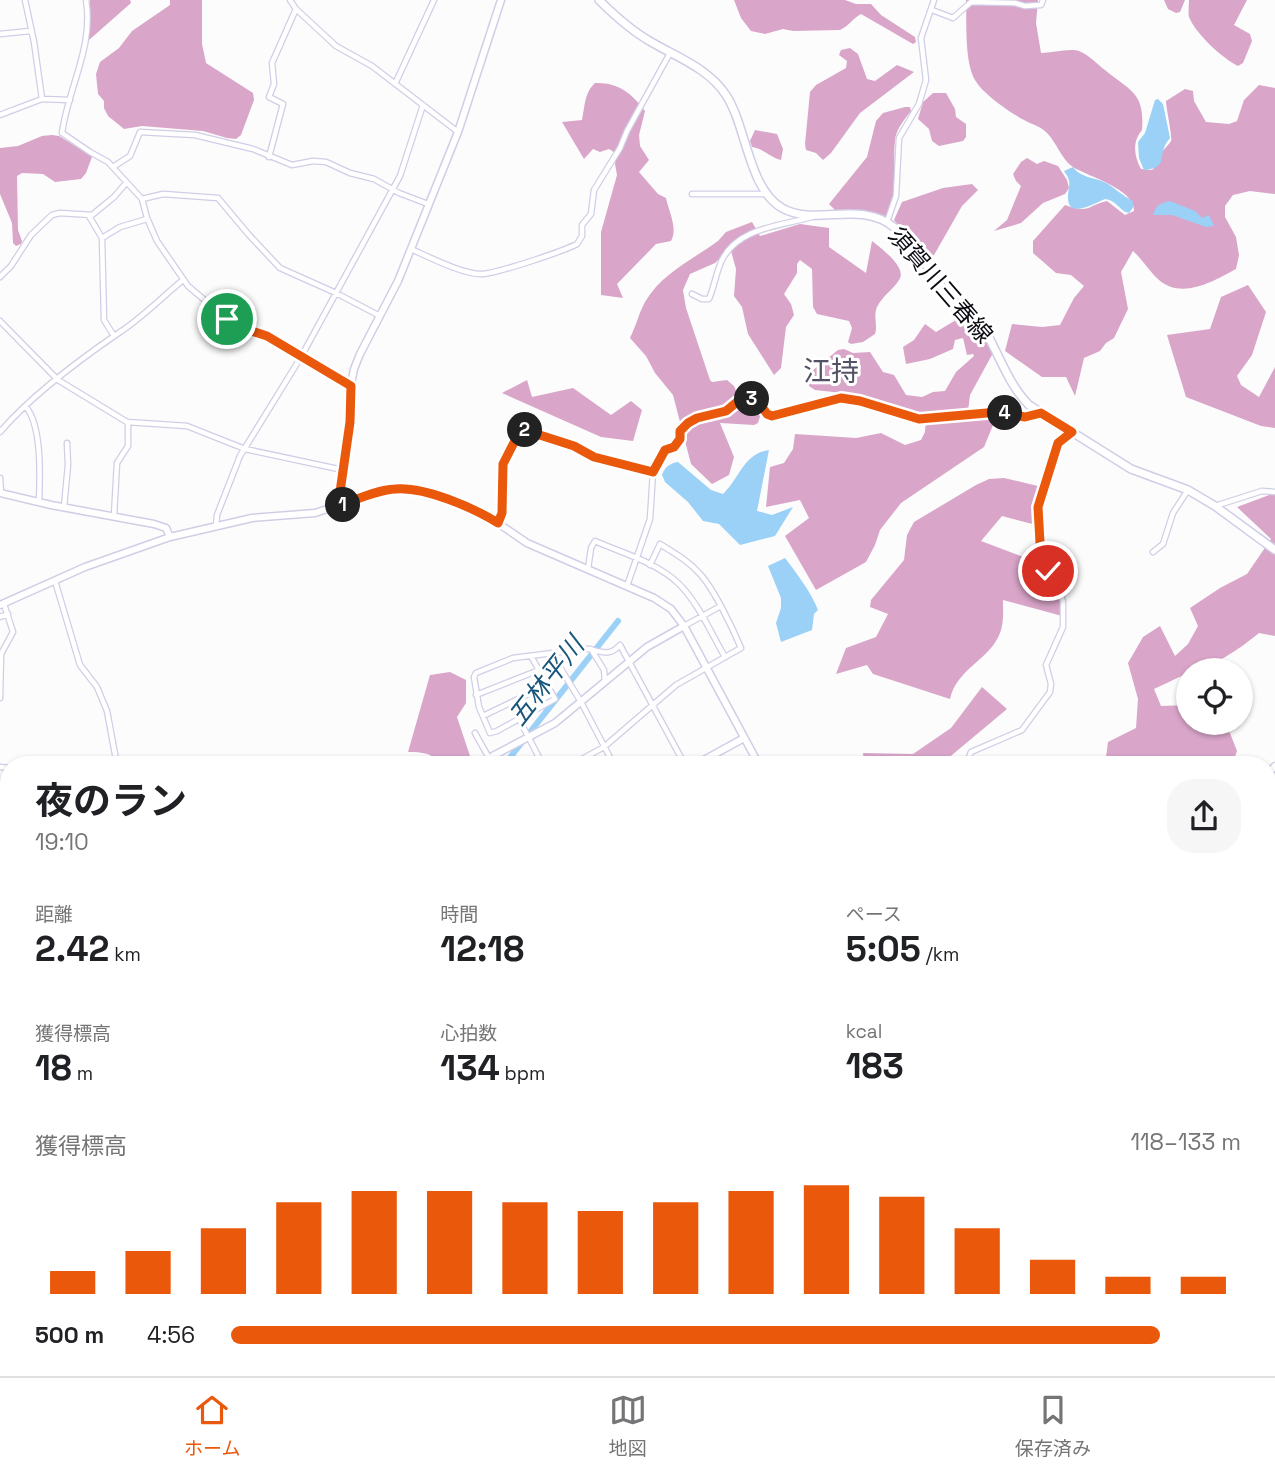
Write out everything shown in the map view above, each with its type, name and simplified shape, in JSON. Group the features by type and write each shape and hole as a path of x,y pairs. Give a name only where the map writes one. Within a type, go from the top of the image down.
{"main road":[{"path":"599,0 635,32 703,71 725,93 735,111 756,173 767,194"},
{"name":"須賀川三春線","path":"767,194 779,206 788,210 815,214 858,214 887,222 903,236 950,297 978,321 1016,391 1029,405 1141,474 1188,490 1215,506 1275,550"}],"street":[{"path":"25,0 42,99"},
{"path":"86,0 85,50 62,133 105,159 142,199 157,241 183,280 234,325 267,336 351,386"},
{"path":"289,0 335,47 372,66 458,132"},
{"path":"395,84 433,0"},
{"path":"338,506 350,422 351,386 360,354 398,281 458,132 500,0"},
{"path":"887,222 896,196 899,138 919,104 926,80 921,38 934,0"},
{"path":"932,10 953,18 971,2 1028,6 1041,5 1043,0"},
{"path":"269,157 283,104 269,97 274,84 272,64 296,9"},
{"path":"0,34 31,31"},
{"path":"410,249 483,274 577,244 582,236 582,225 591,214 594,190 620,148 670,53"},
{"path":"0,115 42,99 70,100"},
{"path":"216,526 236,464 301,357 393,190 403,169 423,105"},
{"path":"113,167 131,156 141,132 195,135 253,149 292,165 313,161 326,162 349,173 374,179 428,204"},
{"path":"0,277 44,221 60,213 89,215 114,197 126,183"},
{"path":"142,199 163,194 218,198 280,268 381,316"},
{"path":"692,194 767,194"},
{"path":"692,294 702,299 710,298 721,263 740,239 772,225 809,218 815,214"},
{"path":"89,215 102,238 104,320 114,335"},
{"path":"102,238 122,227 147,219"},
{"path":"0,431 58,380 183,280"},
{"path":"0,321 58,380 128,423 187,426 245,449 343,470"},
{"path":"627,586 650,519 653,472 665,450 674,447 680,439 680,431 697,418 726,411 737,402 756,398 767,414 772,416 841,398 919,419 998,412 1025,417 1041,413"},
{"path":"26,407 33,420 38,452 38,503"},
{"path":"114,516 117,463 128,446 128,423"},
{"path":"498,523 502,513 503,464 520,429 574,446 594,457 653,472"},
{"path":"969,756 971,752 1022,730 1050,692 1051,680 1046,665 1062,627 1063,602 1057,580 1041,560 1038,507 1058,443 1072,432"},
{"path":"64,508 68,465 66,443"},
{"path":"0,478 0,494 162,526 168,530 170,537"},
{"path":"0,698 1,654 13,632 2,604 55,580 170,537 252,518 307,514 379,492 402,488 462,505 498,523 527,543 654,598 671,609 684,626 754,756"},
{"path":"1153,552 1164,544 1172,513 1188,490"},
{"path":"1215,506 1255,493 1275,492"},
{"path":"588,569 594,541 671,577 681,587 725,657"},
{"path":"588,756 604,747 676,685 741,648 700,574 687,561 660,544 650,565"},
{"path":"55,580 80,664 97,687 107,711 115,756"},
{"path":"498,756 555,723 647,647 719,607"},
{"path":"0,617 8,614"},
{"path":"531,656 555,699 491,733 482,716 476,695 476,673 508,659 531,656 552,654 591,649 607,654 620,645 680,756"},
{"path":"591,649 604,670 605,681"},
{"path":"552,654 609,756"},
{"path":"476,695 539,670"},
{"path":"482,716 547,685"},
{"path":"519,719 538,756"},
{"path":"475,733 487,756"},
{"path":"711,756 744,738"}],"shaded area":[{"path":"90,0 130,0 131,3 89,40"},
{"path":"170,0 202,0 202,44 206,63 253,93 254,100 241,135 236,139 203,131 142,126 124,129 108,116 104,108 104,101 98,94 96,74 100,62 119,48 132,31 170,5"},
{"path":"734,0 845,0 856,4 871,4 881,15 915,37 916,42 913,44 861,14 840,30 783,29 765,34 751,31 741,18"},
{"path":"966,0 1038,0 1036,23 1041,53 1079,51 1128,88 1138,100 1142,130 1135,149 1141,169 1152,170 1171,141 1166,101 1185,89 1193,91 1194,101 1206,122 1229,124 1237,121 1244,100 1259,85 1275,88 1275,194 1250,191 1233,195 1225,206 1225,217 1236,237 1239,255 1236,269 1198,286 1178,288 1159,280 1133,251 1121,272 1128,309 1114,338 1100,351 1084,358 1075,396 1066,377 1042,377 1005,351 1012,324 1042,327 1060,325 1074,298 1084,286 1071,275 1056,273 1033,253 1033,241 1065,205 1084,209 1107,201 1125,215 1134,211 1132,203 1110,184 1073,167 1045,131 1004,108 979,85 971,72 969,62"},
{"path":"1164,0 1185,0 1180,12 1176,13 1168,9"},
{"path":"1189,0 1247,0 1234,25 1250,34 1252,41 1243,63 1238,66 1203,38 1189,17"},
{"path":"850,48 858,54 867,79 875,81 897,65 914,72 860,113 823,160 816,153 806,150 810,92 816,85 846,68 847,61 839,55 841,50"},
{"path":"595,83 610,84 623,90 645,111 639,135 640,146 649,160 639,172 658,194 666,198 673,226 671,241 656,244 617,284 623,298 601,295 601,232 617,175 617,154 609,149 600,152 593,149 584,159 562,122 582,120 587,96"},
{"path":"933,93 946,93 955,109 956,117 966,124 966,137 963,141 939,146 932,141 929,129 918,119 923,102"},
{"path":"910,107 911,111 896,136 893,197 886,216 836,211 829,204 867,157 876,121 883,113"},
{"path":"755,130 777,134 783,149 781,160 752,147 750,141"},
{"path":"42,136 59,136 92,157 81,179 55,182 43,174 22,173 17,176 18,230 22,241 16,246 13,243 12,223 0,194 0,148 18,146"},
{"path":"1027,158 1037,164 1044,161 1058,166 1069,188 1065,194 1043,203 1021,223 994,231 1007,220 1021,186 1013,174"},
{"path":"972,184 978,190 962,206 934,255 928,259 924,257 894,220 902,202 943,188"},
{"path":"752,222 760,236 800,224 829,228 829,247 866,273 872,241 897,264 901,275 897,284 877,307 875,334 863,342 851,344 848,342 852,328 849,321 817,314 813,307 812,269 800,260 797,273 784,294 794,315 786,327 781,368 774,375 748,334 742,307 734,296 736,269 731,251 727,251 715,263 690,274 683,290 686,308 710,380 727,380 734,386 740,400 750,403 761,413 758,423 754,425 720,423 734,457 729,475 712,484 691,464 673,395 630,338 645,302 660,283 718,241 726,232"},
{"path":"1248,285 1266,312 1252,355 1237,376 1241,385 1259,397 1275,367 1275,428 1261,426 1186,397 1167,335 1210,329 1221,297"},
{"path":"956,320 976,329 993,353 970,395 968,411 996,418 984,447 901,503 880,530 866,562 816,590 785,536 809,518 800,500 766,507 770,467 784,463 793,449 795,434 856,438 881,433 905,445 921,440 925,432 926,418 900,412 851,394 815,390 809,386 807,375 838,350 870,352 883,372 894,375 906,395 922,397 945,391 956,372 974,356 967,355 963,338 955,340 953,349 930,359 906,364 903,347 914,340 925,324 936,332"},
{"path":"527,380 532,397 573,388 611,415 631,401 642,410 633,441 601,437 502,393"},
{"path":"1004,478 1042,487 1036,525 1002,516 981,541 1042,564 1060,578 1066,617 1003,600 1000,633 989,650 959,679 950,699 873,674 867,665 836,674 846,648 876,637 888,614 870,607 871,600 904,560 907,535 914,522 976,485 989,479"},
{"path":"1275,493 1275,636 1259,633 1223,658 1176,658 1176,679 1154,689 1161,706 1176,705 1176,735 1231,735 1237,751 1235,756 1106,756 1108,742 1136,728 1138,699 1128,663 1143,637 1160,626 1175,656 1188,644 1198,626 1190,608 1247,574 1271,539 1237,507"},
{"path":"450,672 466,680 466,703 457,717 470,756 431,756 408,752 430,675"},
{"path":"982,687 1007,709 951,756 863,756 863,753 913,754 951,728"}],"water":[{"path":"1158,99 1163,104 1170,138 1157,167 1144,170 1139,158 1138,142 1145,133 1155,100"},
{"path":"1073,167 1081,174 1108,184 1132,200 1134,206 1129,213 1105,199 1084,208 1073,208 1069,204 1069,182 1064,171"},
{"path":"1170,201 1195,211 1202,218 1209,215 1214,226 1206,227 1172,215 1153,215 1159,205"},
{"path":"769,450 757,511 772,515 793,507 775,536 740,545 719,524 703,521 688,502 665,482 662,475 668,466 678,462 711,490 723,494 753,456"},
{"path":"785,558 808,590 818,610 814,614 812,630 781,642 776,623 781,598 768,566"}],"waterway":[{"name":"五林平川","path":"511,756 618,621"}],"district":[{"name":"江持","path":"831,371"}],"route":[{"path":"227,319 234,325 267,336 351,386 350,422 338,506 389,489 402,488 462,505 498,523 502,513 503,464 519,429 574,446 594,457 653,472 665,450 674,447 680,439 680,431 692,420 726,411 737,402 756,398 760,400 767,414 772,416 841,398 919,419 998,412 1025,417 1041,413 1072,432 1058,443 1039,498 1041,560 1048,571"}]}
